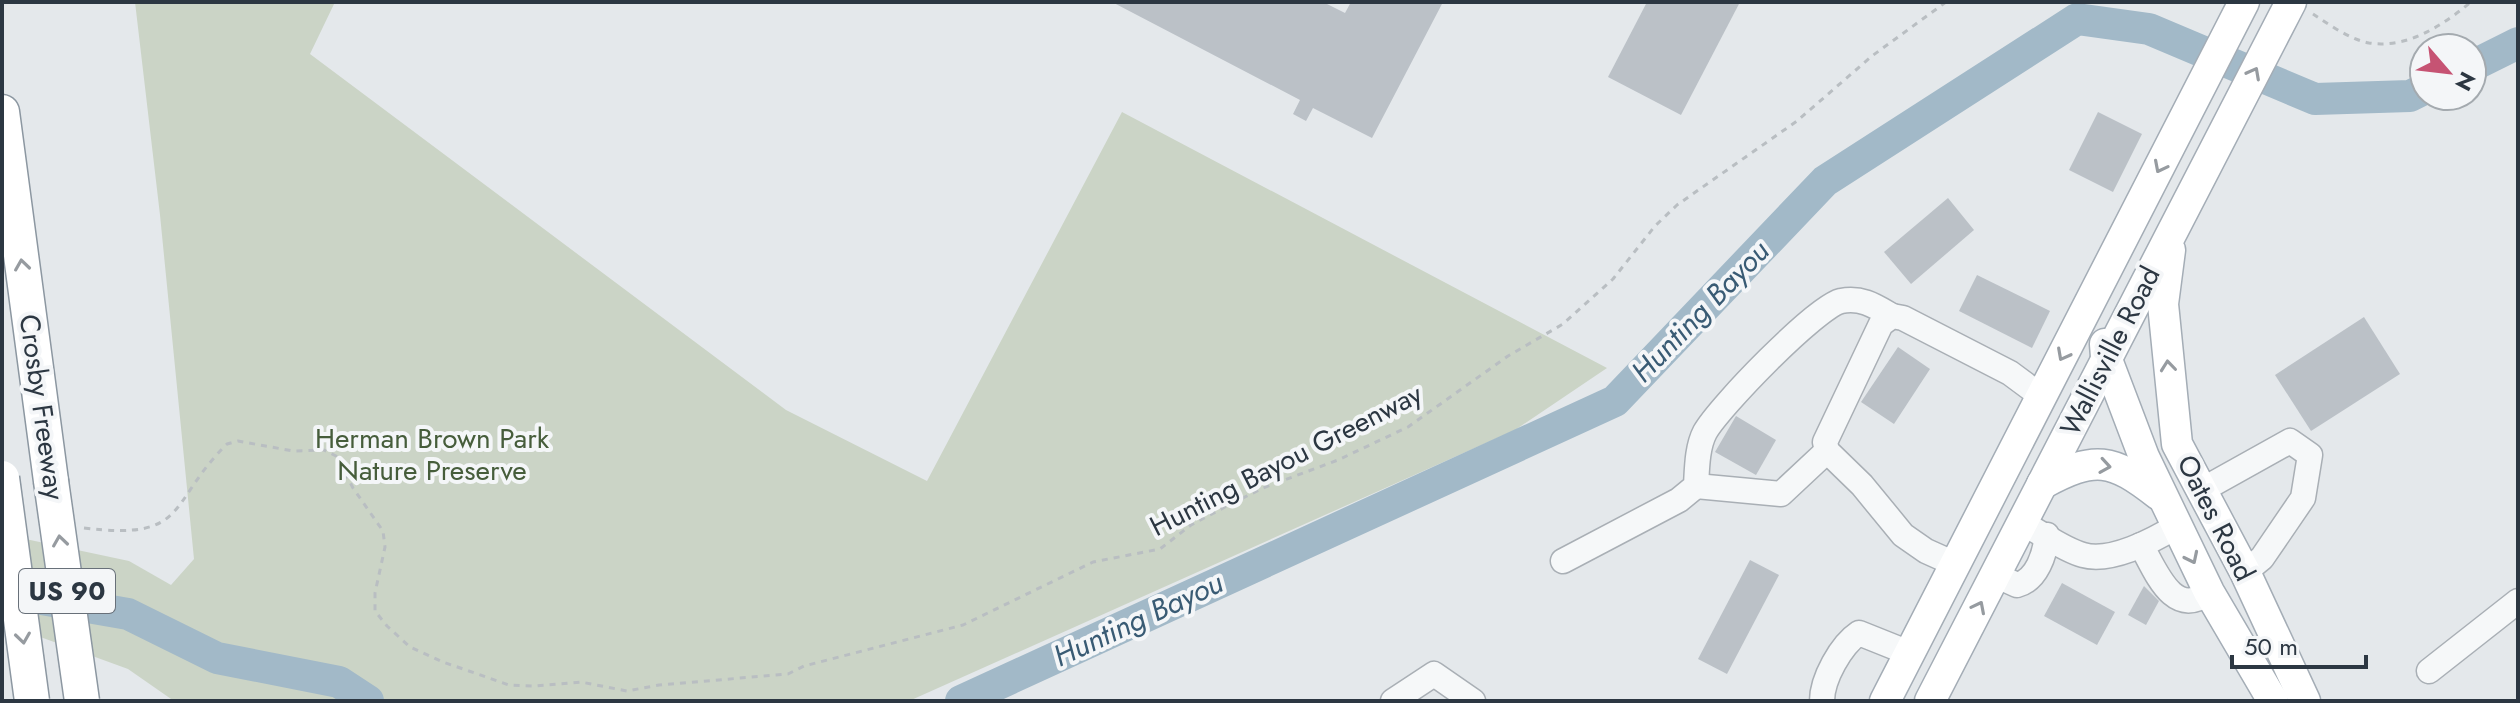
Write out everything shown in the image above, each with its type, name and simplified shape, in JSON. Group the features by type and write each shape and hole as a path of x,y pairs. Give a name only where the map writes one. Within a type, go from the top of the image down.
{"highway":[{"name":"Crosby Freeway","path":"2,112 82,701"},
{"name":"Crosby Freeway","path":"2,478 32,701"}],"main road":[{"name":"Wallisville Road","path":"1885,701 2244,2"},
{"name":"Wallisville Road","path":"1930,701 1995,575 2034,529 2042,484 2105,374 2225,127 2295,11"},
{"name":"Oates Road","path":"2173,229 2163,304 2177,444 2245,572 2305,701"},
{"name":"Oates Road","path":"2099,287 2105,374 2209,592 2273,701"},
{"path":"2041,396 2105,374 2156,414 2177,444"},
{"path":"2042,484 2071,468 2110,465 2131,473 2163,497"},
{"path":"2209,592 2245,572"},
{"path":"1913,645 1954,654"}],"lane":[{"path":"1696,486 1698,458 1705,433 1749,379 1788,340 1838,302 1864,300 1892,316 1903,318 2010,373 2041,396"},
{"path":"1892,316 1881,324 1825,442 1827,451 1862,485 1903,535 1926,551 1955,564"},
{"path":"2202,490 2290,441 2310,455 2303,498 2262,558 2245,572"},
{"path":"1563,561 1679,500 1696,486 1781,494 1827,451"},
{"path":"2034,529 2071,550 2089,556 2117,553 2141,545 2177,526"},
{"path":"2141,545 2172,595 2188,602 2209,592"},
{"path":"2429,671 2518,601"},
{"path":"1822,701 1822,690 1848,641 1859,633 1913,645"},
{"path":"1393,701 1434,674 1473,701"}],"path":[{"name":"Hunting Bayou Greenway","path":"79,528 133,530 159,525 172,516 227,444 238,441 293,451 324,450 336,456 353,488 383,531 385,547 375,593 375,611 410,647 509,685 581,682 627,691 659,685 774,676 963,625 1093,562 1160,549 1191,525 1263,488 1338,460 1408,427 1508,356 1563,324 1613,279 1655,226 1677,205 1797,121 1872,56 1946,2"},
{"path":"2295,11 2368,43 2391,43 2415,38 2447,21 2471,2"}],"green space":[{"name":"Herman Brown Park Nature Preserve","path":"135,2 335,2 310,54 786,410 927,481 1122,112 1607,368 1515,430 909,701 174,701 128,669 2,623 2,534 129,561 171,585 194,559 160,215"}],"building":[{"path":"1112,2 1323,2 1345,13 1351,2 1443,2 1372,138 1313,108 1306,121 1293,114 1300,100"},
{"path":"1647,2 1740,2 1681,115 1608,77"},
{"path":"2098,112 2142,134 2113,192 2069,170"},
{"path":"1948,198 1974,230 1911,284 1884,252"},
{"path":"1977,275 2050,311 2032,348 1959,311"},
{"path":"2364,317 2400,374 2311,431 2275,375"},
{"path":"1898,347 1930,369 1894,424 1861,402"},
{"path":"1736,416 1776,440 1756,475 1715,452"},
{"path":"1750,560 1779,575 1727,674 1698,659"},
{"path":"2062,583 2115,612 2097,645 2044,616"},
{"path":"2144,586 2159,601 2146,625 2128,615"}],"waterway":[{"name":"Hunting Bayou","path":"961,701 1615,401 1825,181 2077,19 2149,29 2315,99 2408,96"},
{"name":"Hunting Bayou","path":"2488,58 2518,43"},
{"name":"Hunting Bayou","path":"2,592 128,614 217,658 339,682 368,701"}]}
